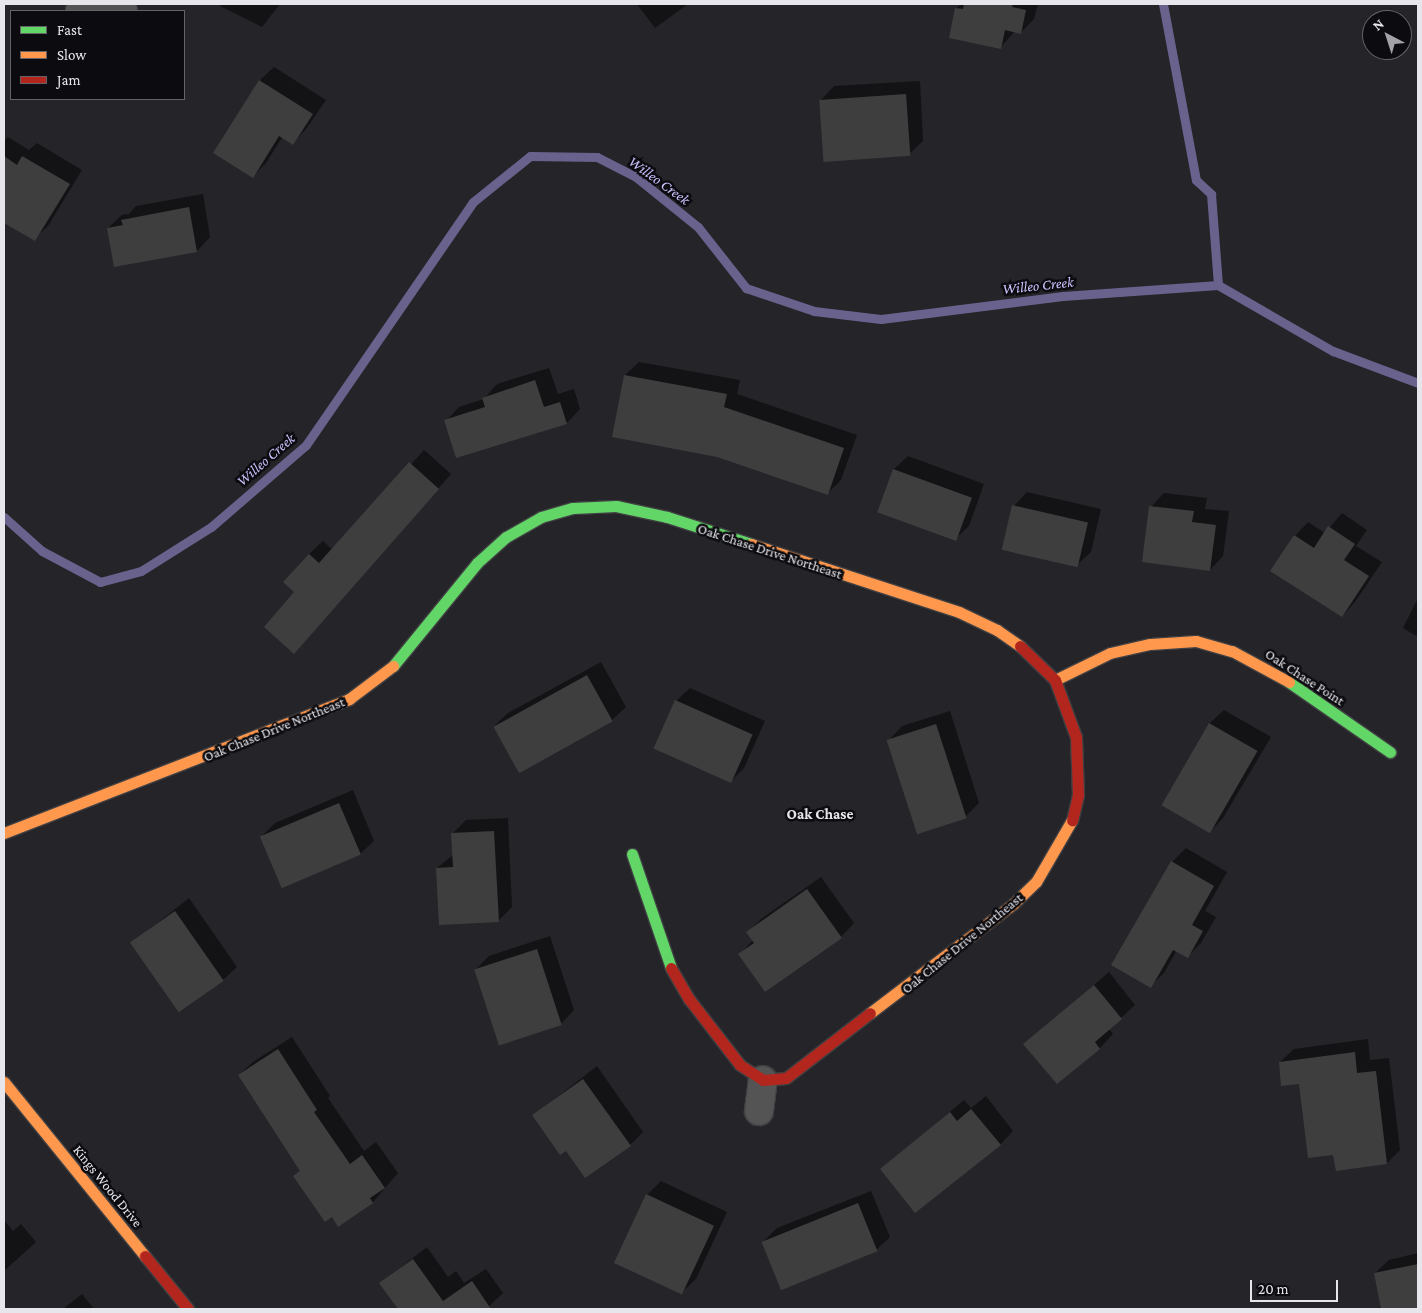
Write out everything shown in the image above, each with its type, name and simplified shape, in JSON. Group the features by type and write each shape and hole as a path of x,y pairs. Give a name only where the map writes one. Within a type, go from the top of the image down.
{"street":[{"path":"83,10 100,4 111,4 122,10"},
{"name":"Oak Chase Drive Northeast","path":"4,833 349,699 378,680 404,656 477,563 506,537 542,517 573,508 616,506 667,517 959,612 997,630 1030,653 1055,680 1076,737 1078,795 1070,826 1041,876 1013,904 810,1062 786,1078 763,1080"},
{"name":"Oak Chase Point","path":"1055,680 1110,653 1150,644 1196,642 1232,651 1275,672 1390,752"},
{"path":"632,854 666,959 689,999 740,1065 763,1080 759,1111"},
{"name":"Kings Wood Drive","path":"4,1082 188,1309"}],"building":[{"path":"964,4 1013,4 1012,7 1026,10 1021,34 1005,30 1001,49 949,38 955,8 963,9"},
{"path":"259,80 313,114 293,145 279,136 253,178 213,153"},
{"path":"906,94 910,156 824,162 819,100"},
{"path":"4,156 17,165 22,156 70,184 35,241 4,223"},
{"path":"189,207 197,252 114,267 107,228 123,225 121,220"},
{"path":"624,375 727,394 724,407 844,448 828,495 717,457 612,437"},
{"path":"535,380 544,407 560,402 567,424 456,458 444,420 485,407 482,398"},
{"path":"409,462 439,489 294,654 264,627 294,592 283,582 309,554 319,563"},
{"path":"893,469 972,498 956,541 877,512"},
{"path":"1012,505 1088,523 1078,567 1002,550"},
{"path":"1149,506 1194,511 1192,522 1216,525 1210,571 1142,562"},
{"path":"1328,526 1355,544 1344,560 1369,576 1342,617 1270,571 1294,535 1314,548"},
{"path":"587,675 613,721 519,773 493,727"},
{"path":"675,700 753,735 731,783 653,748"},
{"path":"1209,723 1257,751 1210,833 1162,805"},
{"path":"936,724 967,818 917,834 887,740"},
{"path":"339,803 361,855 282,888 260,837"},
{"path":"494,831 499,922 439,925 436,868 453,867 451,833"},
{"path":"1171,861 1214,886 1192,925 1203,931 1188,958 1173,950 1151,988 1111,965"},
{"path":"807,889 842,938 765,992 738,954 754,943 746,932"},
{"path":"175,911 224,981 179,1012 130,943"},
{"path":"537,949 562,1025 499,1045 474,969"},
{"path":"1094,985 1122,1019 1095,1042 1100,1049 1057,1084 1023,1044"},
{"path":"278,1049 317,1110 314,1112 350,1164 362,1155 385,1188 370,1198 373,1203 338,1227 332,1217 325,1222 293,1176 300,1171 238,1075"},
{"path":"1355,1052 1357,1073 1376,1071 1387,1164 1336,1171 1333,1155 1308,1158 1299,1084 1281,1086 1279,1062"},
{"path":"583,1079 631,1146 585,1178 566,1151 560,1155 532,1115"},
{"path":"971,1109 1001,1145 915,1213 880,1169 950,1112 957,1121"},
{"path":"646,1194 714,1226 682,1295 614,1263"},
{"path":"858,1203 877,1251 781,1290 762,1242"},
{"path":"413,1259 443,1301 472,1281 491,1309 398,1309 379,1283"},
{"path":"1418,1264 1418,1309 1381,1309 1374,1273"}],"waterway":[{"path":"1163,4 1196,180 1211,194 1218,285"},
{"name":"Willeo Creek","path":"4,517 42,551 100,582 141,571 211,527 306,445 473,202 530,156 597,157 636,177 698,227 746,288 814,311 881,319 1063,296 1218,285 1333,351 1418,383"}],"traffic: fast":[{"path":"393,666 477,563 506,537 541,517 573,508 616,506 667,517 751,544"},
{"path":"1289,682 1390,752"},
{"path":"632,854 671,968"}],"traffic: slow":[{"path":"751,544 959,612 997,630 1020,646"},
{"path":"1055,680 1110,653 1150,644 1196,641 1232,651 1289,682"},
{"path":"4,833 349,699 393,666"},
{"path":"870,1013 1013,904 1036,882 1072,820"},
{"path":"4,1082 145,1256"}],"traffic: jam":[{"path":"1020,646 1055,680 1076,737 1078,795 1072,820"},
{"path":"671,968 689,999 740,1065 763,1080 786,1078 870,1013"},
{"path":"145,1256 188,1309"}],"district":[{"name":"Oak Chase","path":"820,815"}]}
